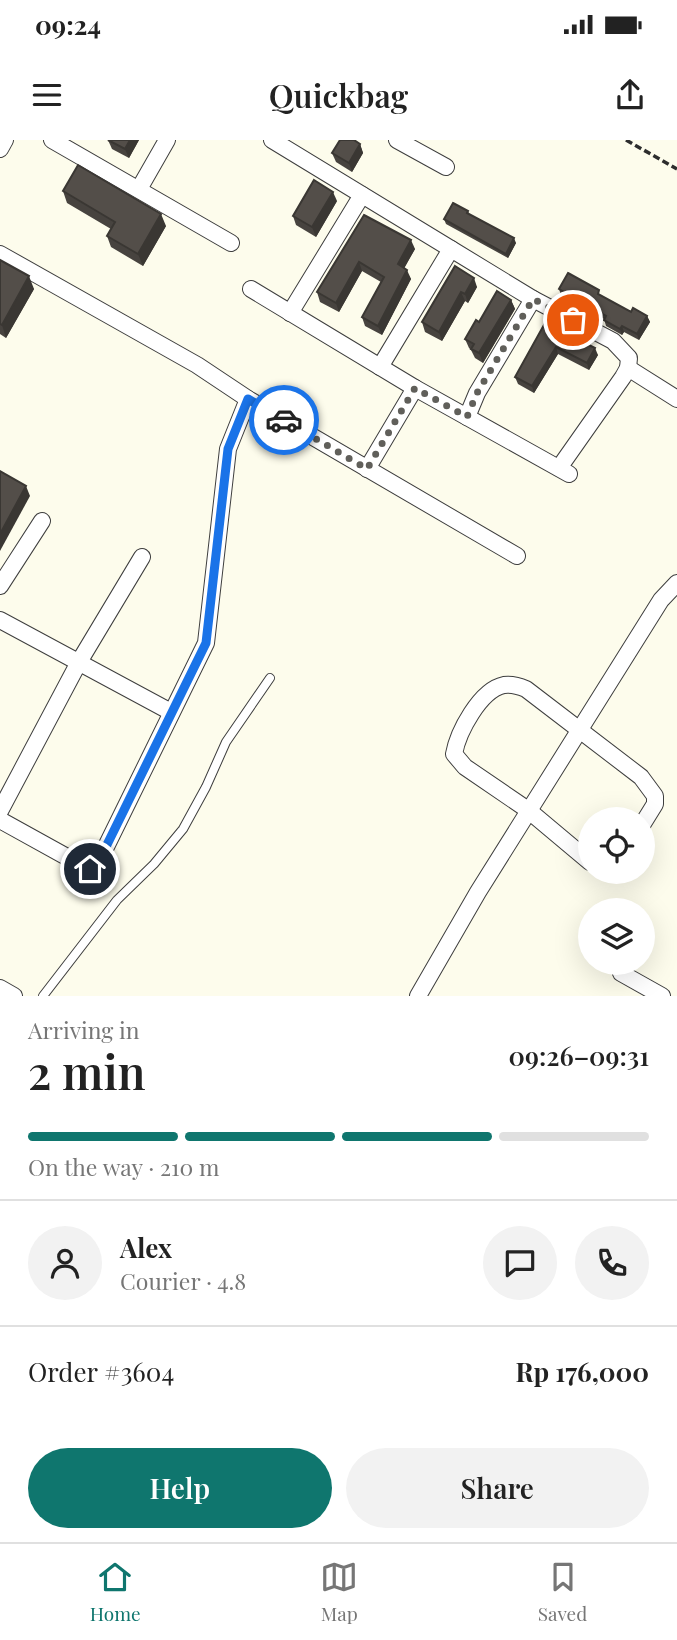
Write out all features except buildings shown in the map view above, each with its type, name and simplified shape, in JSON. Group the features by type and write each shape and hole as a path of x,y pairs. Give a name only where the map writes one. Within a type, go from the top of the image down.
{"street":[{"path":"0,149 5,140"},
{"path":"52,140 231,243"},
{"path":"139,189 167,140"},
{"path":"251,289 415,388 564,471 628,368 629,358 612,341 533,299 272,140"},
{"path":"397,140 446,167"},
{"path":"290,313 362,195"},
{"path":"380,367 451,249"},
{"path":"0,254 197,365 248,399 517,556"},
{"path":"467,417 477,393 533,299"},
{"path":"628,368 677,399"},
{"path":"367,469 415,388"},
{"path":"0,820 85,867 95,867 206,643 228,449 248,399"},
{"path":"0,586 42,521"},
{"path":"0,811 79,662 142,557"},
{"path":"418,996 528,810 661,600 677,583"},
{"path":"0,620 170,712"},
{"path":"578,853 528,810 465,767 453,754 465,722 492,690 510,685 526,689 641,777 655,796 653,807"},
{"path":"626,975 662,996"},
{"path":"0,988 14,996"}],"lane":[{"path":"43,996 117,900 154,864 183,829 226,742 270,678"}],"path":[{"path":"626,140 677,169"}],"way so far":[{"path":"284,420 367,469 415,388 467,417 477,393 533,299 573,320"}],"route":[{"path":"90,869 99,861 206,643 228,449 234,430 248,399 284,420"}]}
